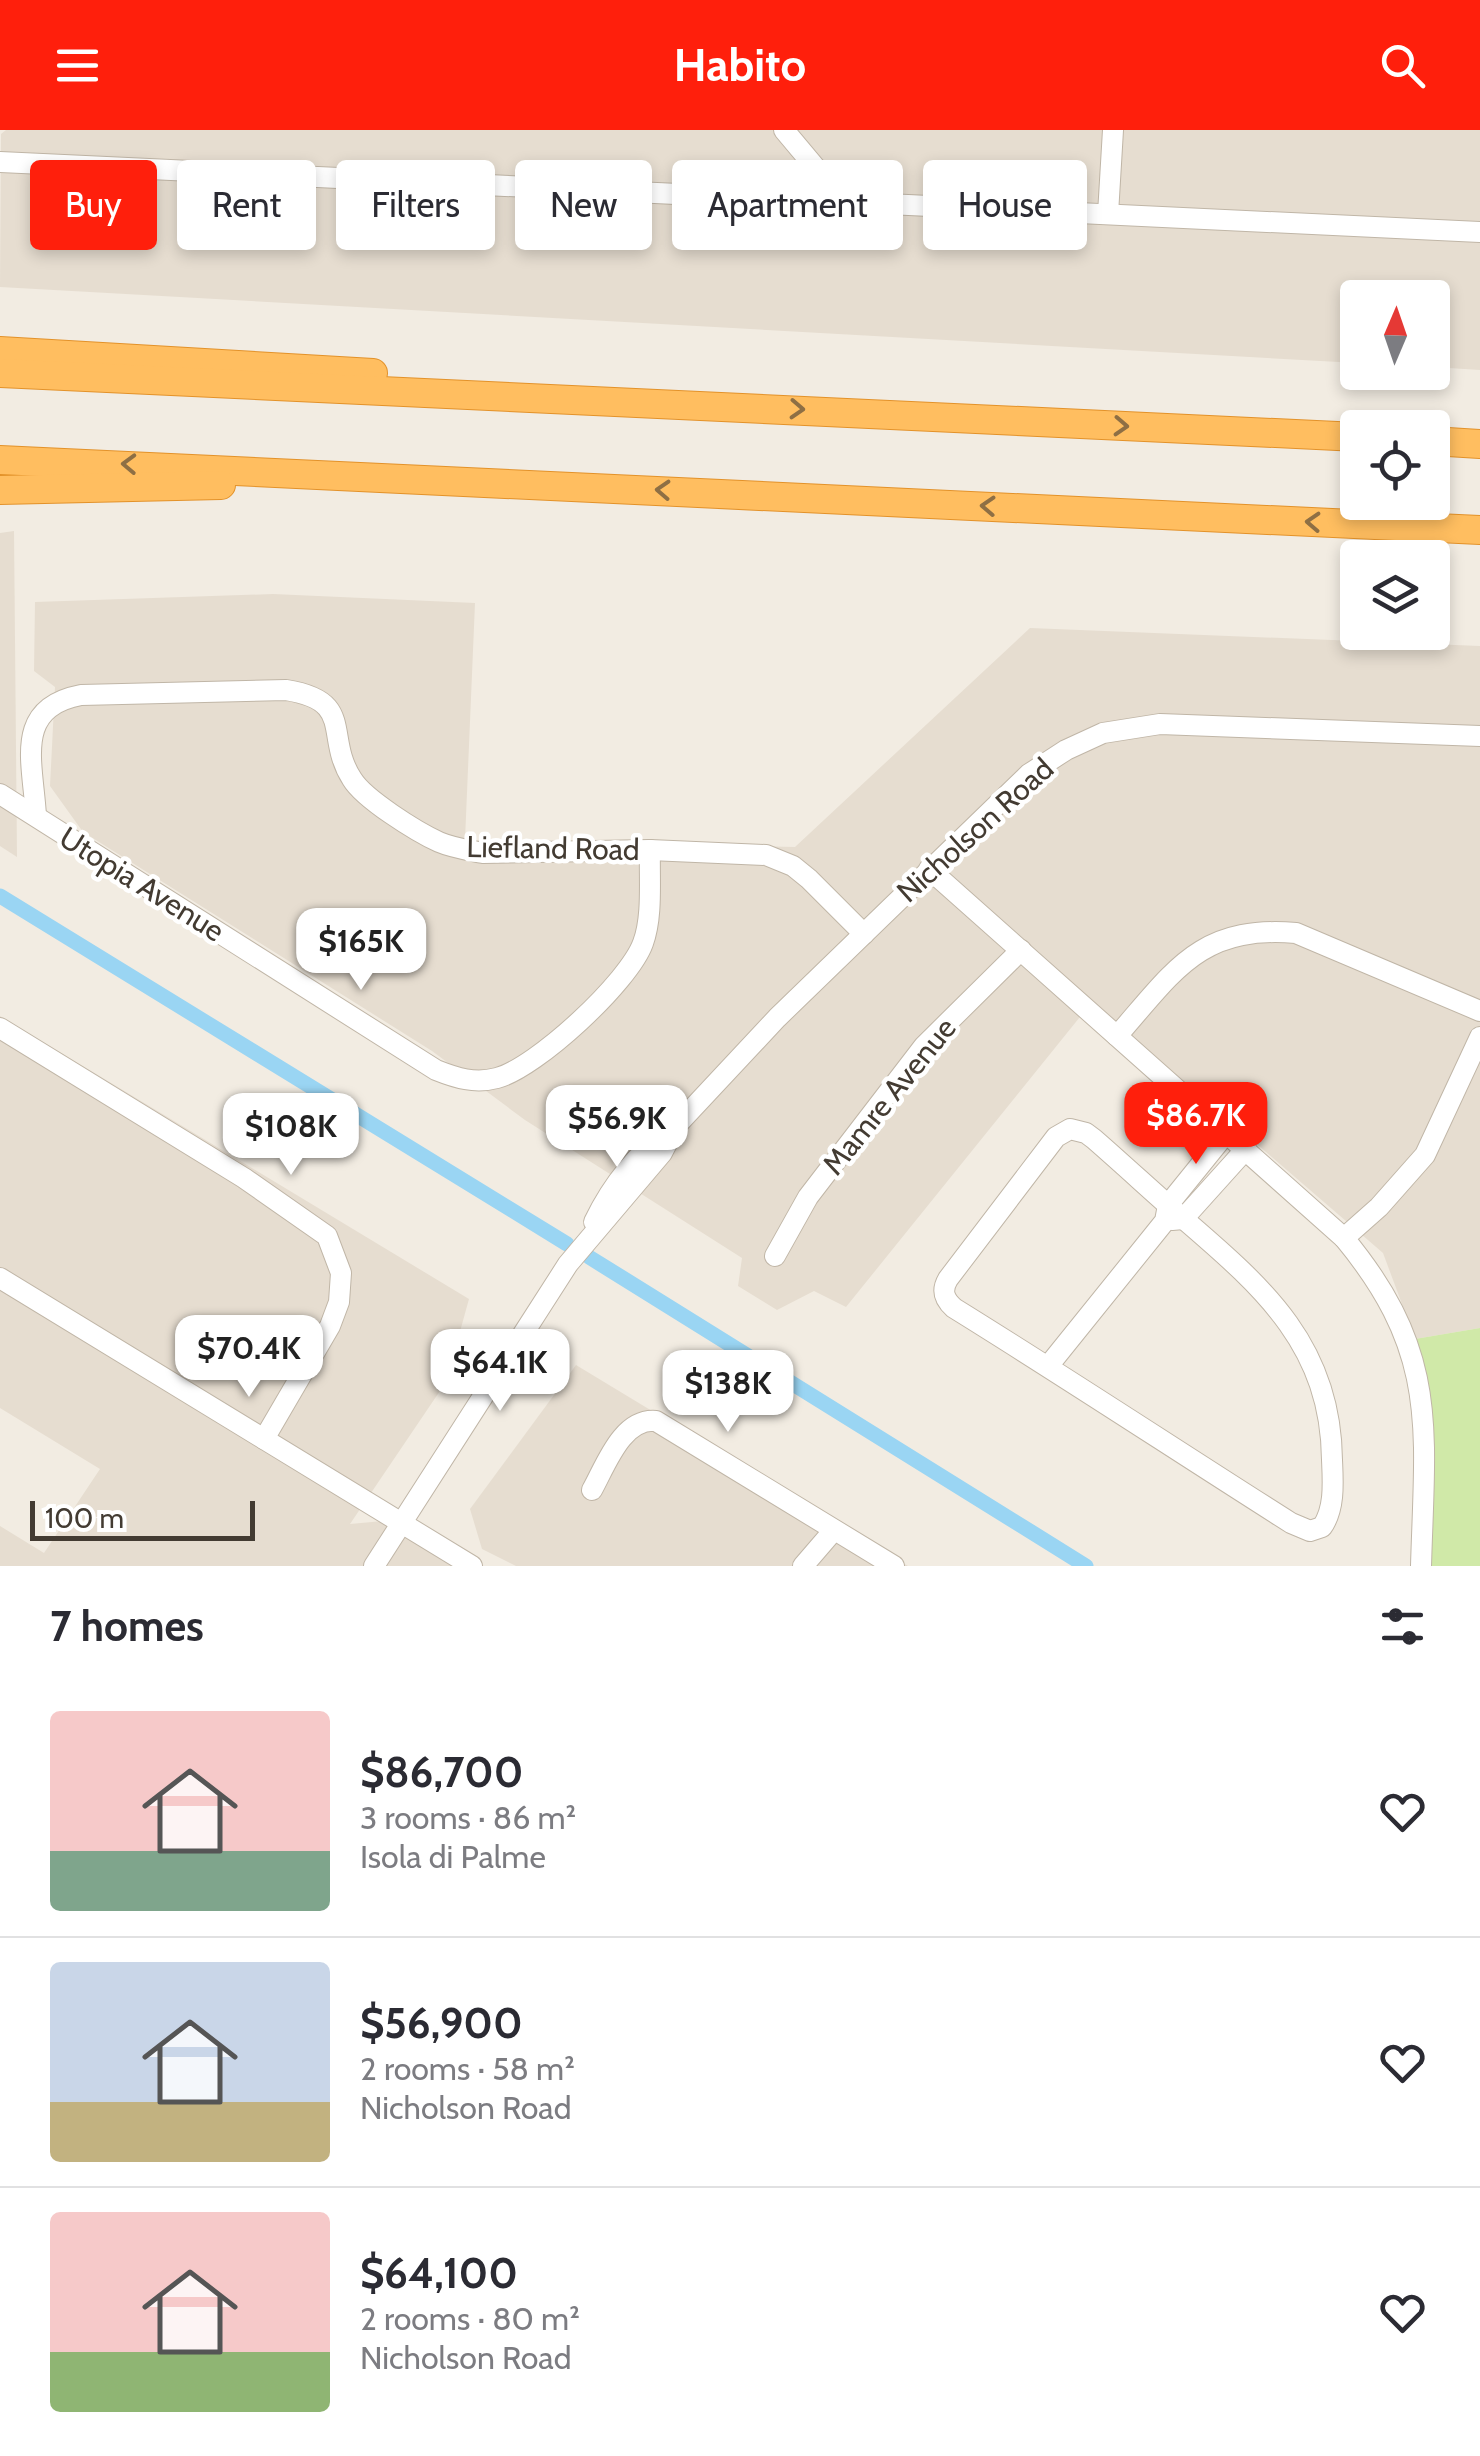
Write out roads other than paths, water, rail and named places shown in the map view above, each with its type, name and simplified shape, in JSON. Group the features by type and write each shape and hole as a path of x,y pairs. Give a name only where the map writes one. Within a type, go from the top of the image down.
{"highway":[{"path":"0,352 570,386 707,397 736,406"},
{"path":"0,373 1340,437"},
{"path":"1450,442 1480,444"},
{"path":"0,460 1480,530"},
{"path":"0,490 442,480"}],"street":[{"path":"784,130 809,160"},
{"path":"1108,214 1112,130"},
{"path":"0,162 672,196"},
{"path":"903,206 1480,232"},
{"name":"Liefland Road","path":"36,816 34,726 46,707 61,699 286,690 320,700 334,717 342,758 354,784 435,840 458,849 484,852 650,850 746,853 779,859 809,879 864,934"},
{"name":"Nicholson Road","path":"374,1566 636,1158 676,1126 744,1051 1029,774 1066,750 1114,730 1160,724 1480,736"},
{"name":"Utopia Avenue","path":"0,794 436,1070 478,1081 516,1072 540,1057 634,963 646,931 650,850"},
{"path":"929,869 1344,1238 1386,1293 1422,1396 1425,1431 1421,1566"},
{"path":"1118,1036 1167,979 1204,947 1225,937 1267,930 1296,933 1480,1010"},
{"name":"Mamre Avenue","path":"775,1256 808,1197 924,1046 1021,950"},
{"path":"0,1028 244,1178 327,1236 341,1273 339,1302 330,1326 264,1439"},
{"path":"1344,1238 1399,1187 1426,1155 1480,1037"},
{"path":"1077,1129 1094,1139 1172,1215 1259,1285 1310,1356 1324,1400 1332,1456 1330,1512 1322,1527 1303,1530 1049,1365 954,1308 944,1294 948,1279 1056,1137 1077,1129"},
{"path":"1049,1365 1172,1215 1227,1132"},
{"path":"1172,1215 1246,1149"},
{"path":"0,1278 472,1566"},
{"path":"592,1490 622,1438 632,1427 650,1420 666,1426 894,1566"},
{"path":"802,1566 834,1530"}],"waterway":[{"path":"0,896 567,1244"},
{"path":"589,1257 1086,1566"}]}
